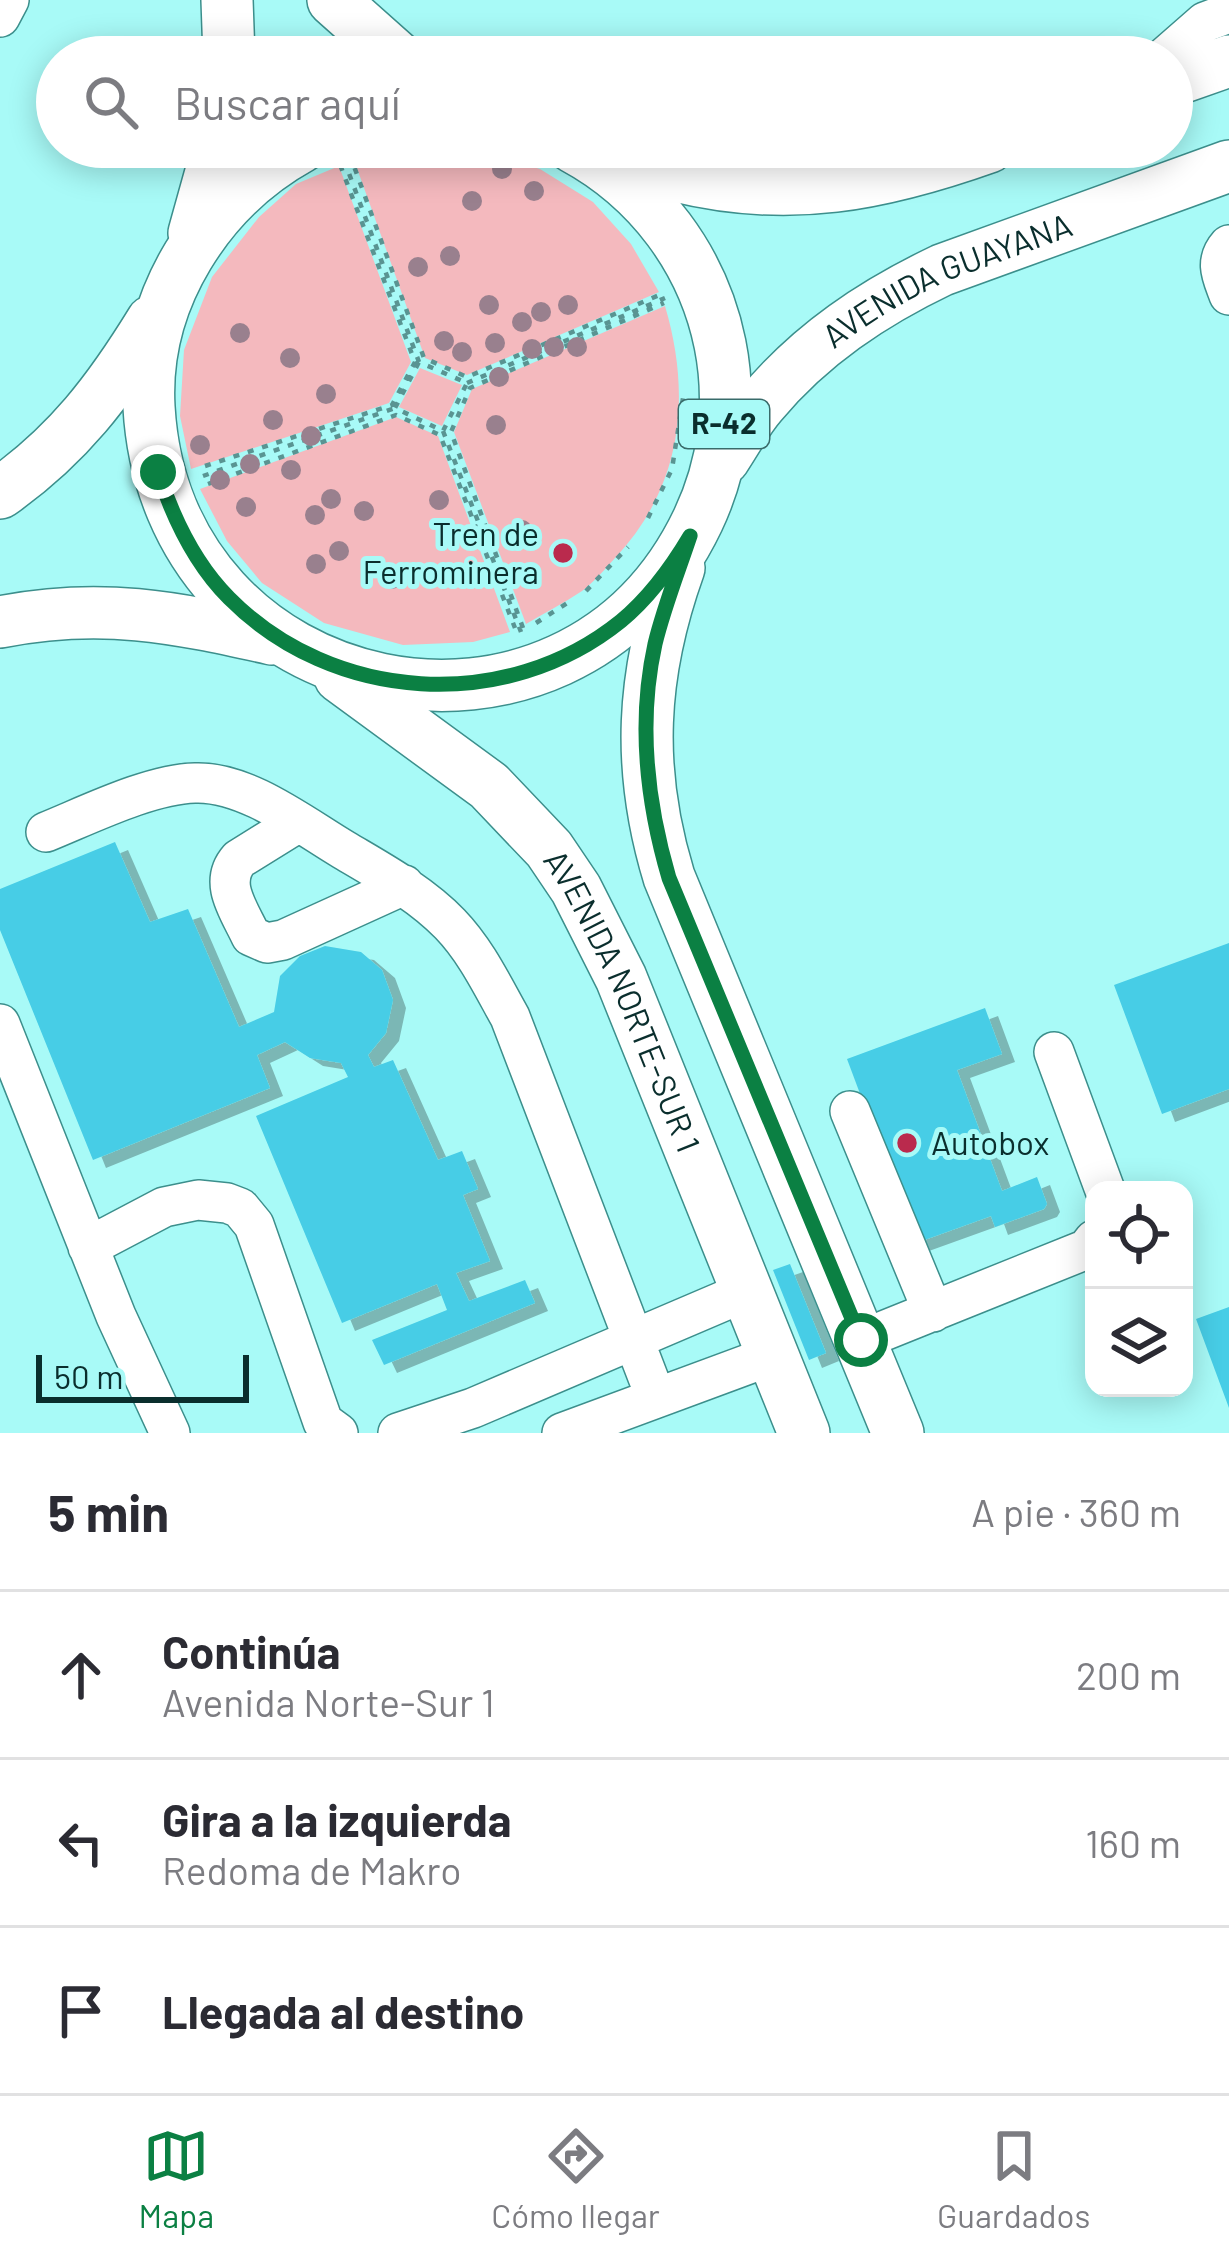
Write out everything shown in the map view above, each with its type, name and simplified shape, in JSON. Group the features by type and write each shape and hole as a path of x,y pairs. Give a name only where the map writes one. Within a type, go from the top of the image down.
{"main road":[{"path":"227,0 228,36"},
{"path":"333,0 373,36"},
{"path":"1193,74 1229,61"},
{"name":"AVENIDA GUAYANA","path":"717,470 758,406 792,370 832,334 902,289 1229,166"},
{"path":"176,278 211,168"},
{"name":"R-42","path":"0,493 80,424 125,365 203,232 226,204 252,179 296,168"},
{"name":"R-42","path":"0,622 44,614 141,614 300,651 384,681 457,685 528,671 561,658 622,620 672,567 706,504 724,434 723,362 705,293 670,230 620,178 598,168"},
{"path":"638,168 746,188 809,190 930,168"},
{"name":"R-42","path":"176,278 158,329 148,400 158,472 169,506 185,538 227,596 254,621 300,651"},
{"path":"690,536 654,648 648,699 647,754 658,842 898,1433"},
{"name":"AVENIDA NORTE-SUR 1","path":"300,651 489,786 558,862 595,923 621,979 804,1433"}],"street":[{"path":"0,17 9,0"},
{"path":"1189,36 1205,22 1229,13"},
{"path":"1225,250 1219,263 1229,295"},
{"path":"46,832 165,786 201,782 224,786 280,810 404,886 451,924 481,963 510,1017 656,1398"},
{"path":"299,822 232,868 229,888 250,935 267,943 284,940 404,886"},
{"path":"0,1024 116,1316 170,1433"},
{"path":"1054,1052 1102,1181"},
{"path":"850,1111 933,1312"},
{"path":"88,1247 164,1207 198,1200 240,1208 254,1225 323,1422 338,1433"},
{"path":"861,1340 1085,1250"},
{"path":"398,1433 473,1408 747,1291"},
{"path":"562,1433 773,1355"}],"path":[{"path":"336,168 424,358 467,377 665,298"},
{"path":"336,168 419,362 467,382"},
{"path":"188,472 392,405 415,362 336,168"},
{"path":"443,431 467,382 665,298"},
{"path":"665,298 470,388 452,432 524,631 586,590 640,534 673,469 683,398"},
{"path":"192,480 395,408 419,362"},
{"path":"196,489 396,415 440,435 519,633 443,431 395,408"}],"shaded area":[{"path":"340,168 411,362 389,403 191,469 180,416 184,350 212,277 259,217 296,184"},
{"path":"357,168 540,169 593,202 631,244 659,292 467,375 425,358"},
{"path":"665,306 679,407 675,440 655,501 637,531 591,584 526,624 454,432 472,389"},
{"path":"420,368 462,385 442,426 399,407"},
{"path":"396,417 438,436 510,632 473,642 403,645 324,623 262,583 227,541 200,489"}],"building":[{"path":"115,842 150,922 188,909 239,1027 274,1012 280,976 300,956 325,946 361,952 382,970 393,1000 386,1033 368,1055 374,1067 393,1060 438,1160 462,1151 478,1189 463,1195 490,1261 456,1273 469,1301 525,1280 535,1303 384,1365 372,1340 447,1310 437,1284 342,1323 256,1116 348,1077 341,1063 310,1058 285,1042 257,1055 270,1088 93,1160 0,930 0,889"},
{"path":"1229,943 1229,1089 1162,1114 1114,985"},
{"path":"985,1008 1002,1054 957,1070 1002,1191 1037,1177 1047,1204 995,1227 991,1216 916,1243 847,1059"},
{"path":"790,1264 826,1353 809,1360 773,1270"},
{"path":"1229,1307 1229,1408 1196,1319"}],"place":[{"name":"Tren de Ferrominera","path":"563,553"},
{"name":"Autobox","path":"907,1143"}],"route":[{"path":"158,472 185,538 227,596 254,621 316,659 384,681 457,685 528,671 561,658 593,641 649,595 690,536 654,648 648,699 647,754 658,842 861,1340"}]}
